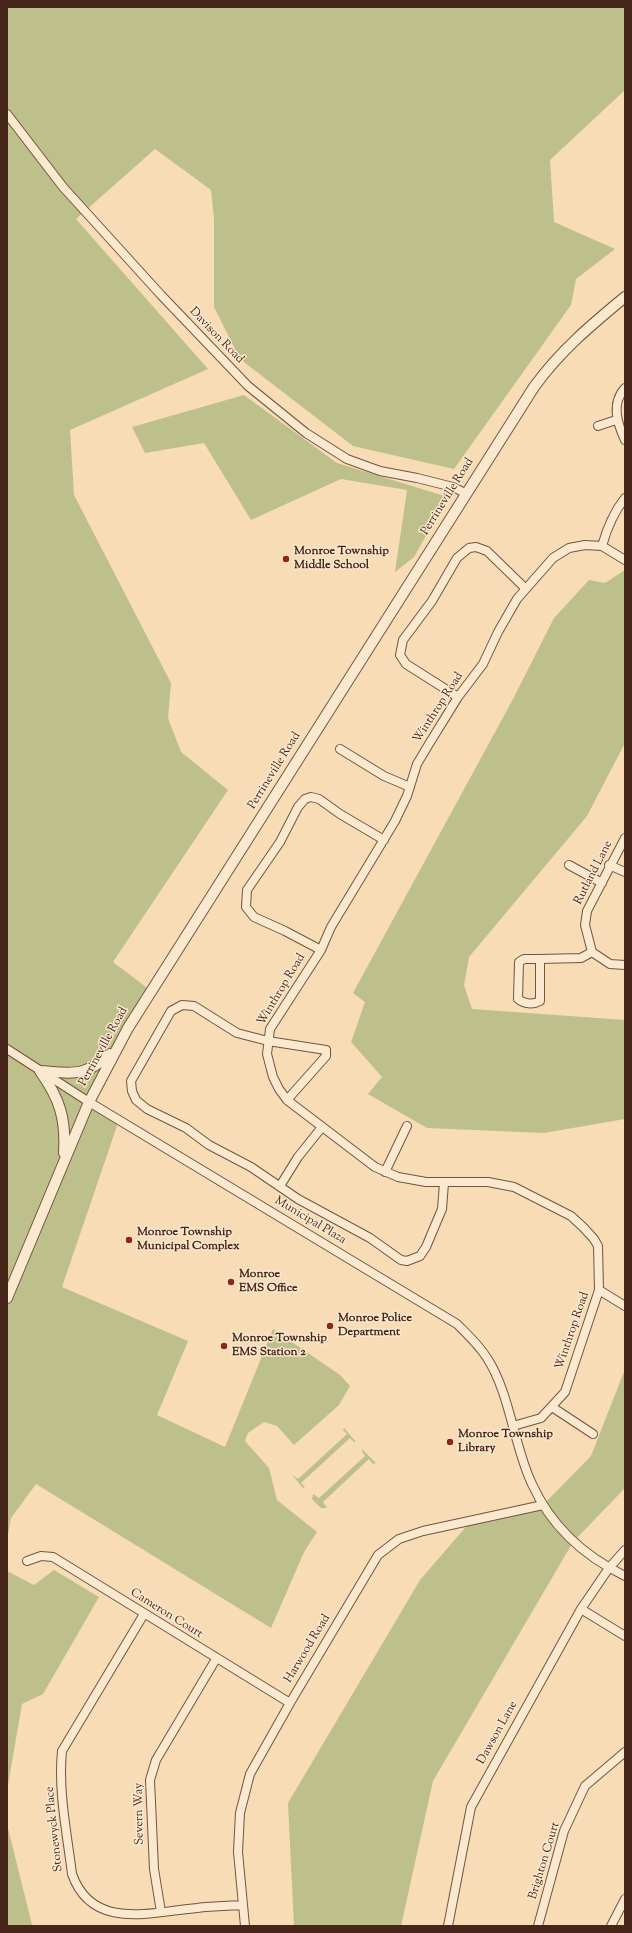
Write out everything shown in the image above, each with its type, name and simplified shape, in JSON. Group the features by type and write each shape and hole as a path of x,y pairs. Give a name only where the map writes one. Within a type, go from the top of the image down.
{"street":[{"name":"Davison Road","path":"7,114 63,187 160,295 248,386 306,433 347,459 380,472 416,478 453,487 466,493"},
{"name":"Perrineville Road","path":"7,1298 89,1102 117,1048 466,493 551,363 572,342 625,297"},
{"path":"625,388 618,402 616,420 625,440"},
{"path":"598,426 616,420"},
{"path":"625,498 618,507 608,526 602,546 625,560"},
{"name":"Winthrop Road","path":"513,1426 540,1418 565,1392 599,1290 598,1246 583,1226 571,1216 514,1187 488,1182 444,1183 398,1177 374,1167 287,1100 273,1077 267,1054 268,1041 270,1030 321,950 331,927 384,840 408,796 417,764 458,697 483,664 516,599 553,558 569,548 585,545 602,546"},
{"path":"458,697 406,664 400,655 403,640 432,601 458,558 469,548 476,547 487,551 525,588"},
{"path":"340,749 384,776 410,787"},
{"path":"321,950 254,917 246,907 247,890 280,842 298,807 305,800 311,797 319,799 340,814 384,840"},
{"name":"Rutland Lane","path":"592,952 586,925 587,911 625,838"},
{"path":"569,865 602,883"},
{"path":"610,865 625,872"},
{"path":"540,958 540,1001 537,1003 523,1003 518,999 519,962 524,959 540,958 582,958 592,952 610,964 625,965"},
{"path":"287,1100 327,1053 326,1050 268,1041 237,1032 194,1006 182,1006 171,1011 153,1045 131,1081 132,1091 136,1100 146,1109 186,1128 209,1145 251,1166 298,1199 370,1238 401,1260 407,1261 420,1256 426,1247 442,1209 444,1183"},
{"path":"40,1071 71,1074 86,1071 101,1063 117,1048"},
{"name":"Municipal Plaza","path":"7,1050 89,1102 456,1324 472,1339 488,1358 513,1426 531,1483 543,1506 573,1542 609,1568 625,1576"},
{"path":"40,1071 57,1098 62,1112 65,1139 64,1160"},
{"path":"385,1172 407,1126"},
{"path":"280,1186 298,1157 322,1127"},
{"path":"599,1290 625,1306"},
{"path":"552,1406 594,1434"},
{"name":"Harwood Road","path":"245,1926 238,1852 240,1813 250,1774 290,1703 378,1555 399,1539 423,1531 543,1506"},
{"name":"Dawson Lane","path":"448,1926 471,1807 581,1609 609,1568 625,1550"},
{"name":"Cameron Court","path":"27,1560 41,1556 53,1557 216,1659 290,1703"},
{"path":"581,1609 625,1636"},
{"name":"Stonewyck Place","path":"144,1614 62,1751 61,1766 63,1799 72,1874 75,1885 85,1897 99,1908 124,1915 197,1908 243,1906"},
{"name":"Severn Way","path":"162,1912 154,1869 150,1780 156,1760 216,1659"},
{"name":"Brighton Court","path":"538,1926 564,1831 585,1786 625,1752"},
{"path":"612,1926 625,1899"}],"green space":[{"path":"7,7 625,7 625,90 550,160 554,222 615,249 576,279 571,305 454,469 353,446 240,359 214,307 214,219 211,190 155,149 76,219 208,369 70,430 74,495 171,683 168,718 181,752 228,790 113,962 150,990 90,1098 120,1117 62,1287 188,1341 157,1415 225,1447 273,1329 340,1375 350,1386 339,1405 294,1445 277,1426 264,1422 248,1433 245,1441 269,1468 277,1500 317,1532 304,1552 271,1628 36,1484 11,1518 7,1540"},
{"path":"244,395 337,463 448,497 414,557 395,572 407,490 341,479 251,520 204,443 145,453 132,427"},
{"path":"625,570 625,743 587,816 469,957 464,985 472,1009 625,1020 625,1119 544,1133 427,1128 368,1094 382,1077 351,1042 365,1002 353,993 512,701 554,618 589,580 605,583"},
{"path":"625,1369 625,1488 573,1542 433,1781 401,1926 294,1926 288,1803 420,1580 471,1521 543,1505 591,1456"},
{"path":"344,1428 356,1442 350,1438 301,1483 305,1487 303,1488 292,1475 298,1479 347,1434 343,1430"},
{"path":"362,1449 376,1463 373,1464 369,1459 323,1502 327,1508 321,1508 312,1499 313,1494 319,1498 365,1456"},
{"path":"54,1570 99,1597 43,1694 22,1704 7,1791 7,1571 34,1585"},
{"path":"7,1824 32,1925 33,1926 7,1926"}],"place":[{"name":"Monroe Township Middle School","path":"286,559"},
{"name":"Monroe Township Municipal Complex","path":"129,1240"},
{"name":"Monroe EMS Office","path":"231,1282"},
{"name":"Monroe Police Department","path":"330,1326"},
{"name":"Monroe Township EMS Station 2","path":"224,1346"},
{"name":"Monroe Township Library","path":"450,1442"}]}
